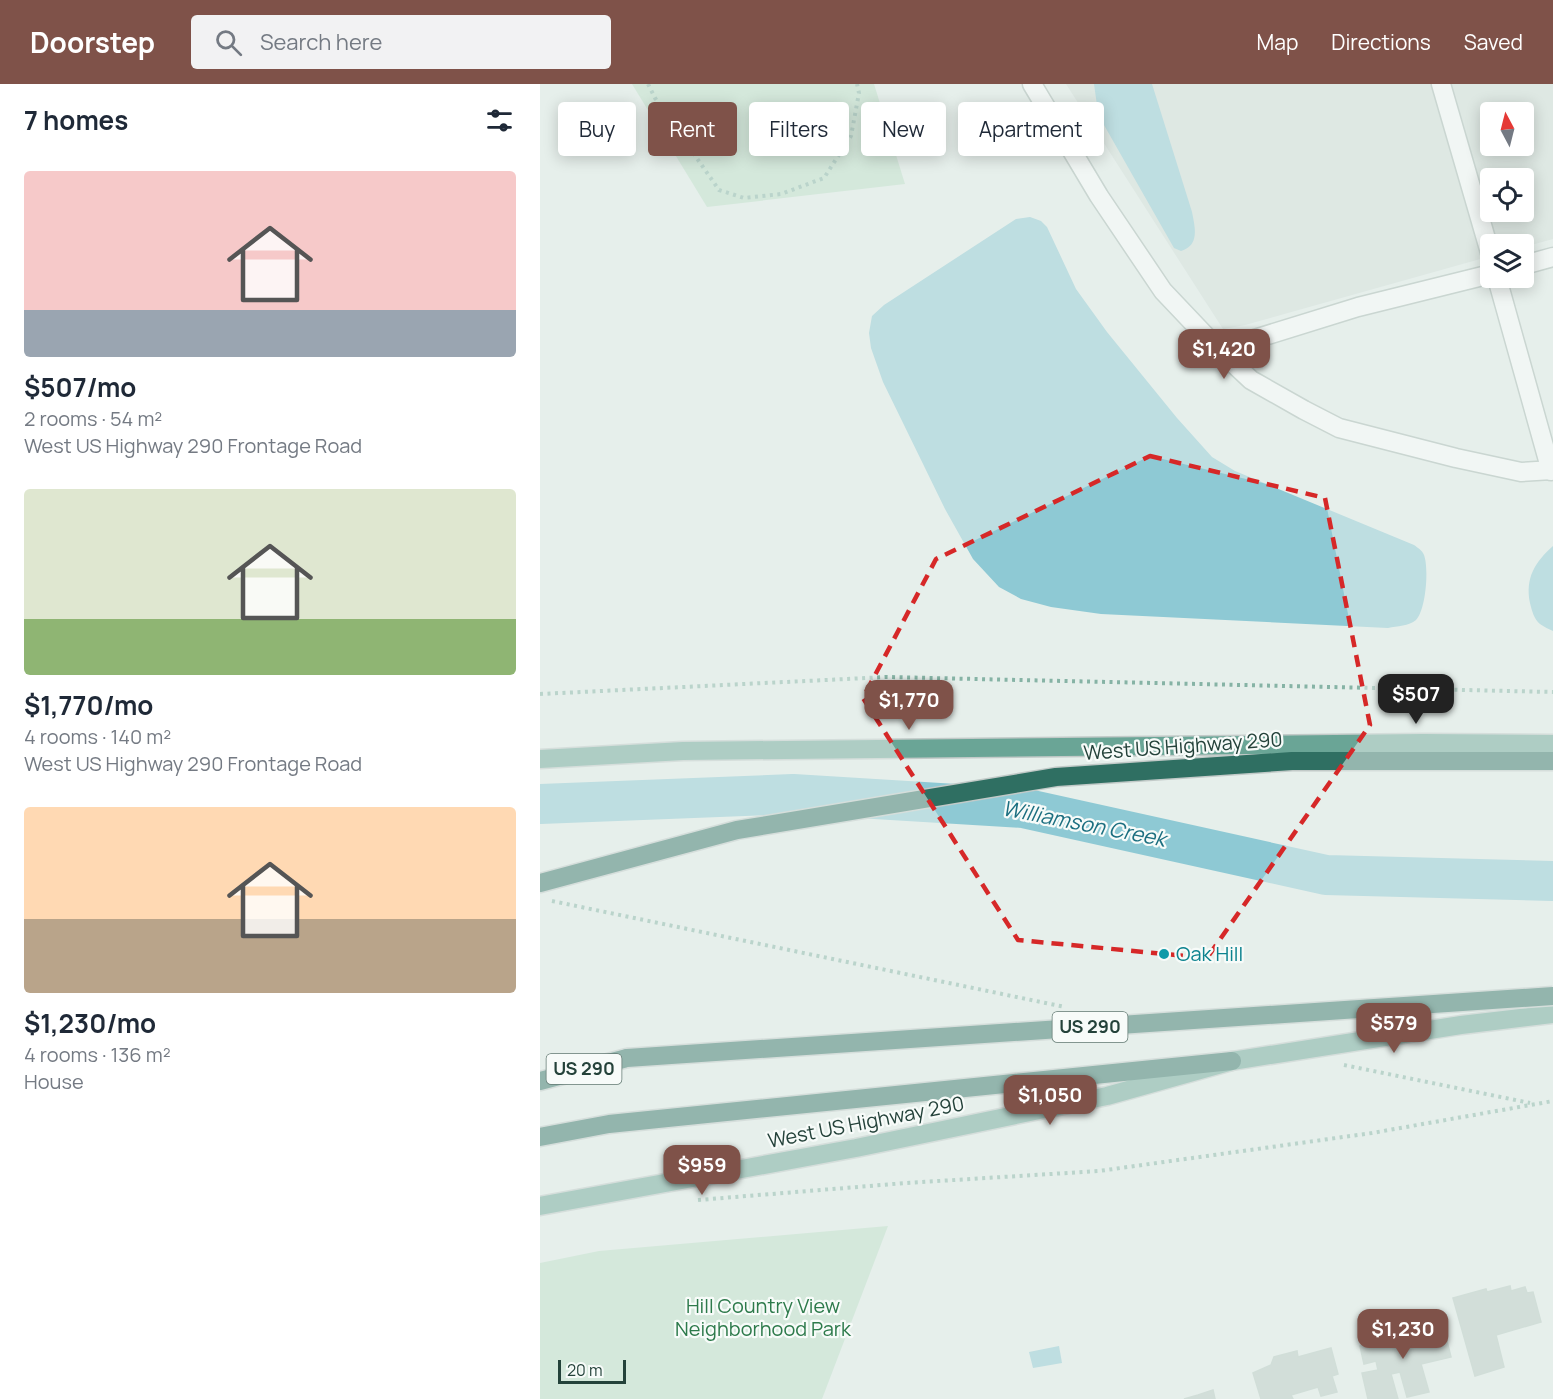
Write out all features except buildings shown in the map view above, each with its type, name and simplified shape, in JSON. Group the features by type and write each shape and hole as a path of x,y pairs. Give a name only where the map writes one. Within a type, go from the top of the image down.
{"highway":[{"name":"West US Highway 290","path":"540,883 737,830 1056,777 1292,761 1553,761"},
{"name":"US 290","path":"540,1081 627,1058 1553,996"},
{"path":"540,1137 609,1124 1232,1061"}],"main road":[{"path":"540,759 683,751 1423,743 1553,744"},
{"name":"West US Highway 290","path":"540,1206 856,1148 1107,1096 1232,1061 1461,1025 1553,1014"}],"street":[{"path":"1032,84 1100,196 1163,291 1251,380 1340,428 1521,472 1552,471 1500,288"},
{"path":"1442,84 1485,234"},
{"path":"1534,262 1553,257"},
{"path":"1219,350 1358,307 1480,277"}],"path":[{"path":"648,84 655,98 719,190 744,198 781,194 824,178 851,136 859,93 857,84"},
{"path":"540,694 887,677 1553,692"},
{"path":"552,900 1074,1009"},
{"path":"1334,1063 1533,1104"},
{"path":"692,1200 1099,1171 1372,1132 1553,1101"}],"highlighted area":[{"path":"1150,456 1325,498 1370,725 1207,958 1018,940 863,698 936,559"}],"shaded area":[{"path":"1066,84 1553,84 1553,239 1534,244 1534,234 1480,234 1480,259 1245,325 1223,329 1104,143 1104,102 1078,102"}],"green space":[{"path":"632,84 874,84 880,102 861,102 861,156 896,156 905,184 707,207 676,156 737,156 737,102 648,102 648,110"},
{"name":"Hill Country View Neighborhood Park","path":"888,1226 822,1399 540,1399 540,1263 599,1251"}],"water":[{"path":"1094,84 1152,84 1192,212 1195,235 1191,245 1187,248 1181,251 1174,248 1104,125 1104,102 1097,102"},
{"path":"1030,217 1041,221 1047,227 1076,289 1107,332 1212,457 1235,471 1414,545 1421,550 1426,561 1426,589 1416,620 1406,625 1388,628 1101,614 1051,607 1021,599 999,587 973,559 945,509 883,382 871,348 869,333 872,316 884,305 1016,219"},
{"path":"1553,546 1553,631 1542,625 1533,615 1529,586 1536,564"},
{"path":"1059,1346 1062,1363 1033,1368 1029,1352"}],"waterway":[{"name":"Williamson Creek","path":"540,804 793,794 1023,808 1326,875 1553,881"}],"place":[{"name":"Oak Hill","path":"1164,954"}]}
